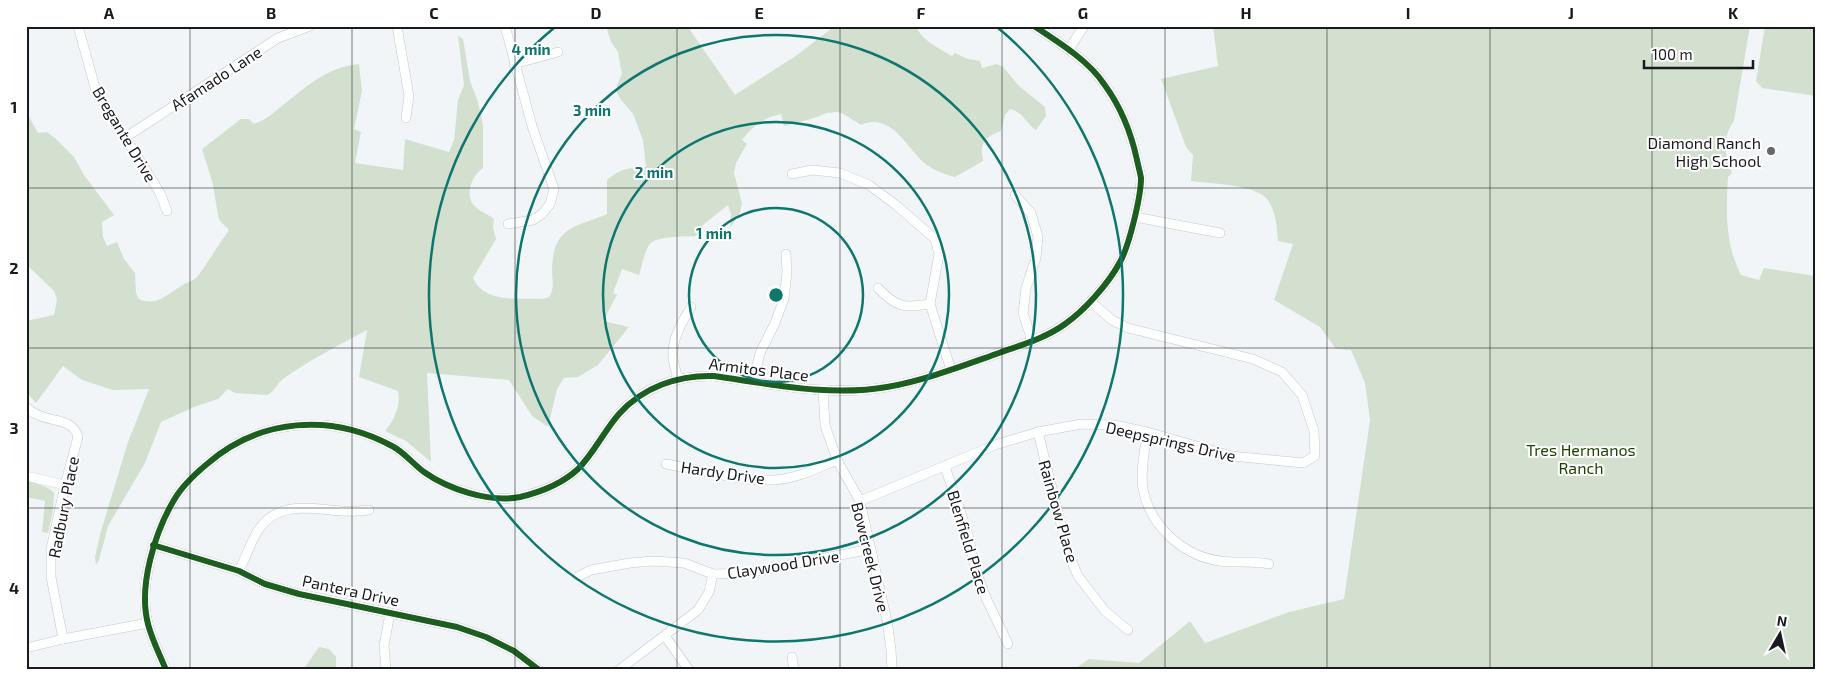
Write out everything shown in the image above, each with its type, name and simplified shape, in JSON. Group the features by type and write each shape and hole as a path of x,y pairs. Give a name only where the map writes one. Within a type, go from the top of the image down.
{"street":[{"name":"Bregante Drive","path":"78,26 96,91 160,193 167,211"},
{"name":"Afamado Lane","path":"126,137 278,38 310,26"},
{"path":"397,26 409,96 406,118"},
{"path":"505,26 532,126 554,189 550,204 542,214 534,220 508,224"},
{"name":"Armitos Place","path":"166,670 148,623 146,599 153,545 177,494 197,472 221,452 252,435 283,427 317,424 354,429 394,447 425,472 456,490 488,497 516,498 546,489 565,479 578,468 605,435 618,415 635,399 654,387 678,379 714,376 823,390 855,390 885,387 915,381 951,370 1032,341 1064,325 1091,302 1120,262 1135,217 1140,178 1133,141 1121,110 1103,82 1069,49 1034,26"},
{"path":"1069,49 1084,26"},
{"path":"514,64 558,52"},
{"path":"792,174 812,170 840,172 869,185 936,239 938,254 930,304 951,370"},
{"path":"1015,195 1031,213 1038,237 1036,258 1026,288 1023,313 1032,341"},
{"path":"1135,217 1220,233"},
{"path":"753,382 760,353 775,323 784,299 787,272 786,254"},
{"path":"878,288 889,299 907,308 930,304"},
{"name":"Deepsprings Drive","path":"860,501 995,445 1038,432 1082,424 1114,425 1147,432 1232,456 1303,463 1315,456 1314,431 1302,395 1282,372 1253,359 1128,328 1112,320 1091,302"},
{"path":"678,379 673,355 676,338 681,323 691,306"},
{"name":"Bowcreek Drive","path":"823,390 825,426 837,460 860,501 887,621 892,670"},
{"name":"Radbury Place","path":"26,407 35,414 70,424 76,430 78,437 65,484 52,549 51,577 63,639"},
{"name":"Rainbow Place","path":"1038,432 1068,553 1078,576 1105,611 1128,630"},
{"path":"1147,432 1142,470 1143,488 1157,522 1168,535 1181,546 1198,556 1219,561 1269,564"},
{"name":"Hardy Drive","path":"666,464 744,478 775,480 800,474 837,460"},
{"name":"Blenfield Place","path":"945,467 968,538 975,568 986,598 1008,644"},
{"path":"26,476 65,484"},
{"path":"239,571 259,528 273,514 288,508 311,508 344,512 369,510"},
{"name":"Pantera Drive","path":"153,545 239,571 265,584 299,594 457,626 486,637 514,651 539,670"},
{"name":"Claywood Drive","path":"580,576 591,570 654,560 684,563 713,574 748,573 871,549"},
{"path":"619,670 698,610 709,592 713,574"},
{"path":"386,670 384,646 390,613"},
{"path":"26,648 148,623"},
{"path":"665,636 689,670"},
{"path":"792,657 794,670"}],"green space":[{"path":"606,26 695,26 690,30 735,95 797,55 835,26 916,26 926,40 952,56 955,53 968,59 980,61 982,68 997,64 1003,67 1019,86 1045,107 1046,116 1036,130 1019,113 1010,109 1005,115 1001,131 992,135 984,142 982,149 983,161 955,177 946,175 927,165 904,140 889,127 881,123 871,122 861,125 842,113 837,112 827,113 784,126 781,114 764,120 754,127 742,140 747,144 736,163 734,173 742,203 740,213 730,228 731,214 728,205 704,224 696,236 664,238 649,245 639,275 622,269 613,293 617,295 603,321 629,327 598,365 578,377 564,378 557,389 548,427 532,416 509,380 427,373 431,462 406,441 385,431 396,412 399,397 398,391 359,377 367,330 293,372 267,395 235,393 228,389 218,399 194,407 161,422 145,463 108,526 96,565 95,557 101,531 128,442 149,389 113,390 82,380 63,366 36,403 26,392 26,321 54,315 57,299 54,291 26,264 26,111 38,133 47,132 74,157 84,175 114,215 102,222 103,237 107,246 117,242 124,259 135,273 136,293 139,299 157,301 196,278 229,230 220,221 218,216 213,184 202,149 241,119 249,119 254,124 269,116 318,78 336,69 359,64 362,91 354,129 361,132 355,163 403,170 405,139 449,152 454,140 458,100 464,85 458,36 463,39 470,81 478,102 483,125 483,168 472,182 470,199 477,208 494,219 493,227 496,239 473,278 479,287 493,295 510,298 543,299 549,297 552,291 553,256 556,245 561,237 575,227 607,214 607,180 621,171 646,167 643,140 633,114 617,93 617,86 622,73 618,52 611,42"},
{"name":"Tres Hermanos Ranch","path":"1213,26 1750,26 1734,121 1730,127 1725,147 1732,173 1728,177 1729,239 1741,275 1759,280 1764,268 1816,276 1816,670 1073,670 1089,659 1139,663 1190,621 1205,643 1289,612 1344,599 1370,420 1365,383 1351,350 1336,349 1320,327 1274,300 1293,244 1278,241 1274,214 1267,199 1252,190 1191,181 1193,155 1186,147 1161,79 1218,66"},
{"path":"1765,26 1816,26 1816,96 1762,88 1756,81"},
{"path":"26,481 45,486 54,493 53,511 48,533 42,532 45,501 26,497"},
{"path":"319,647 329,649 336,657 336,670 303,670"}],"cycle path":[{"path":"166,670 154,642 145,609 147,577 155,543 167,513 177,495 193,476 228,449 250,437 273,429 296,425 321,425 345,428 369,435 392,446 401,451 424,472 457,489 495,498 520,497 551,487 572,474 584,463 619,414 628,405 650,390 674,380 714,376 778,386 844,391 887,387 958,368 1042,337 1065,324 1096,296 1120,262 1134,221 1141,178 1135,150 1128,130 1120,111 1104,84 1081,59 1034,26"},
{"path":"153,545 239,571 265,584 299,594 457,627 486,637 514,651 539,670"}],"place":[{"name":"Diamond Ranch High School","path":"1771,151"}]}
